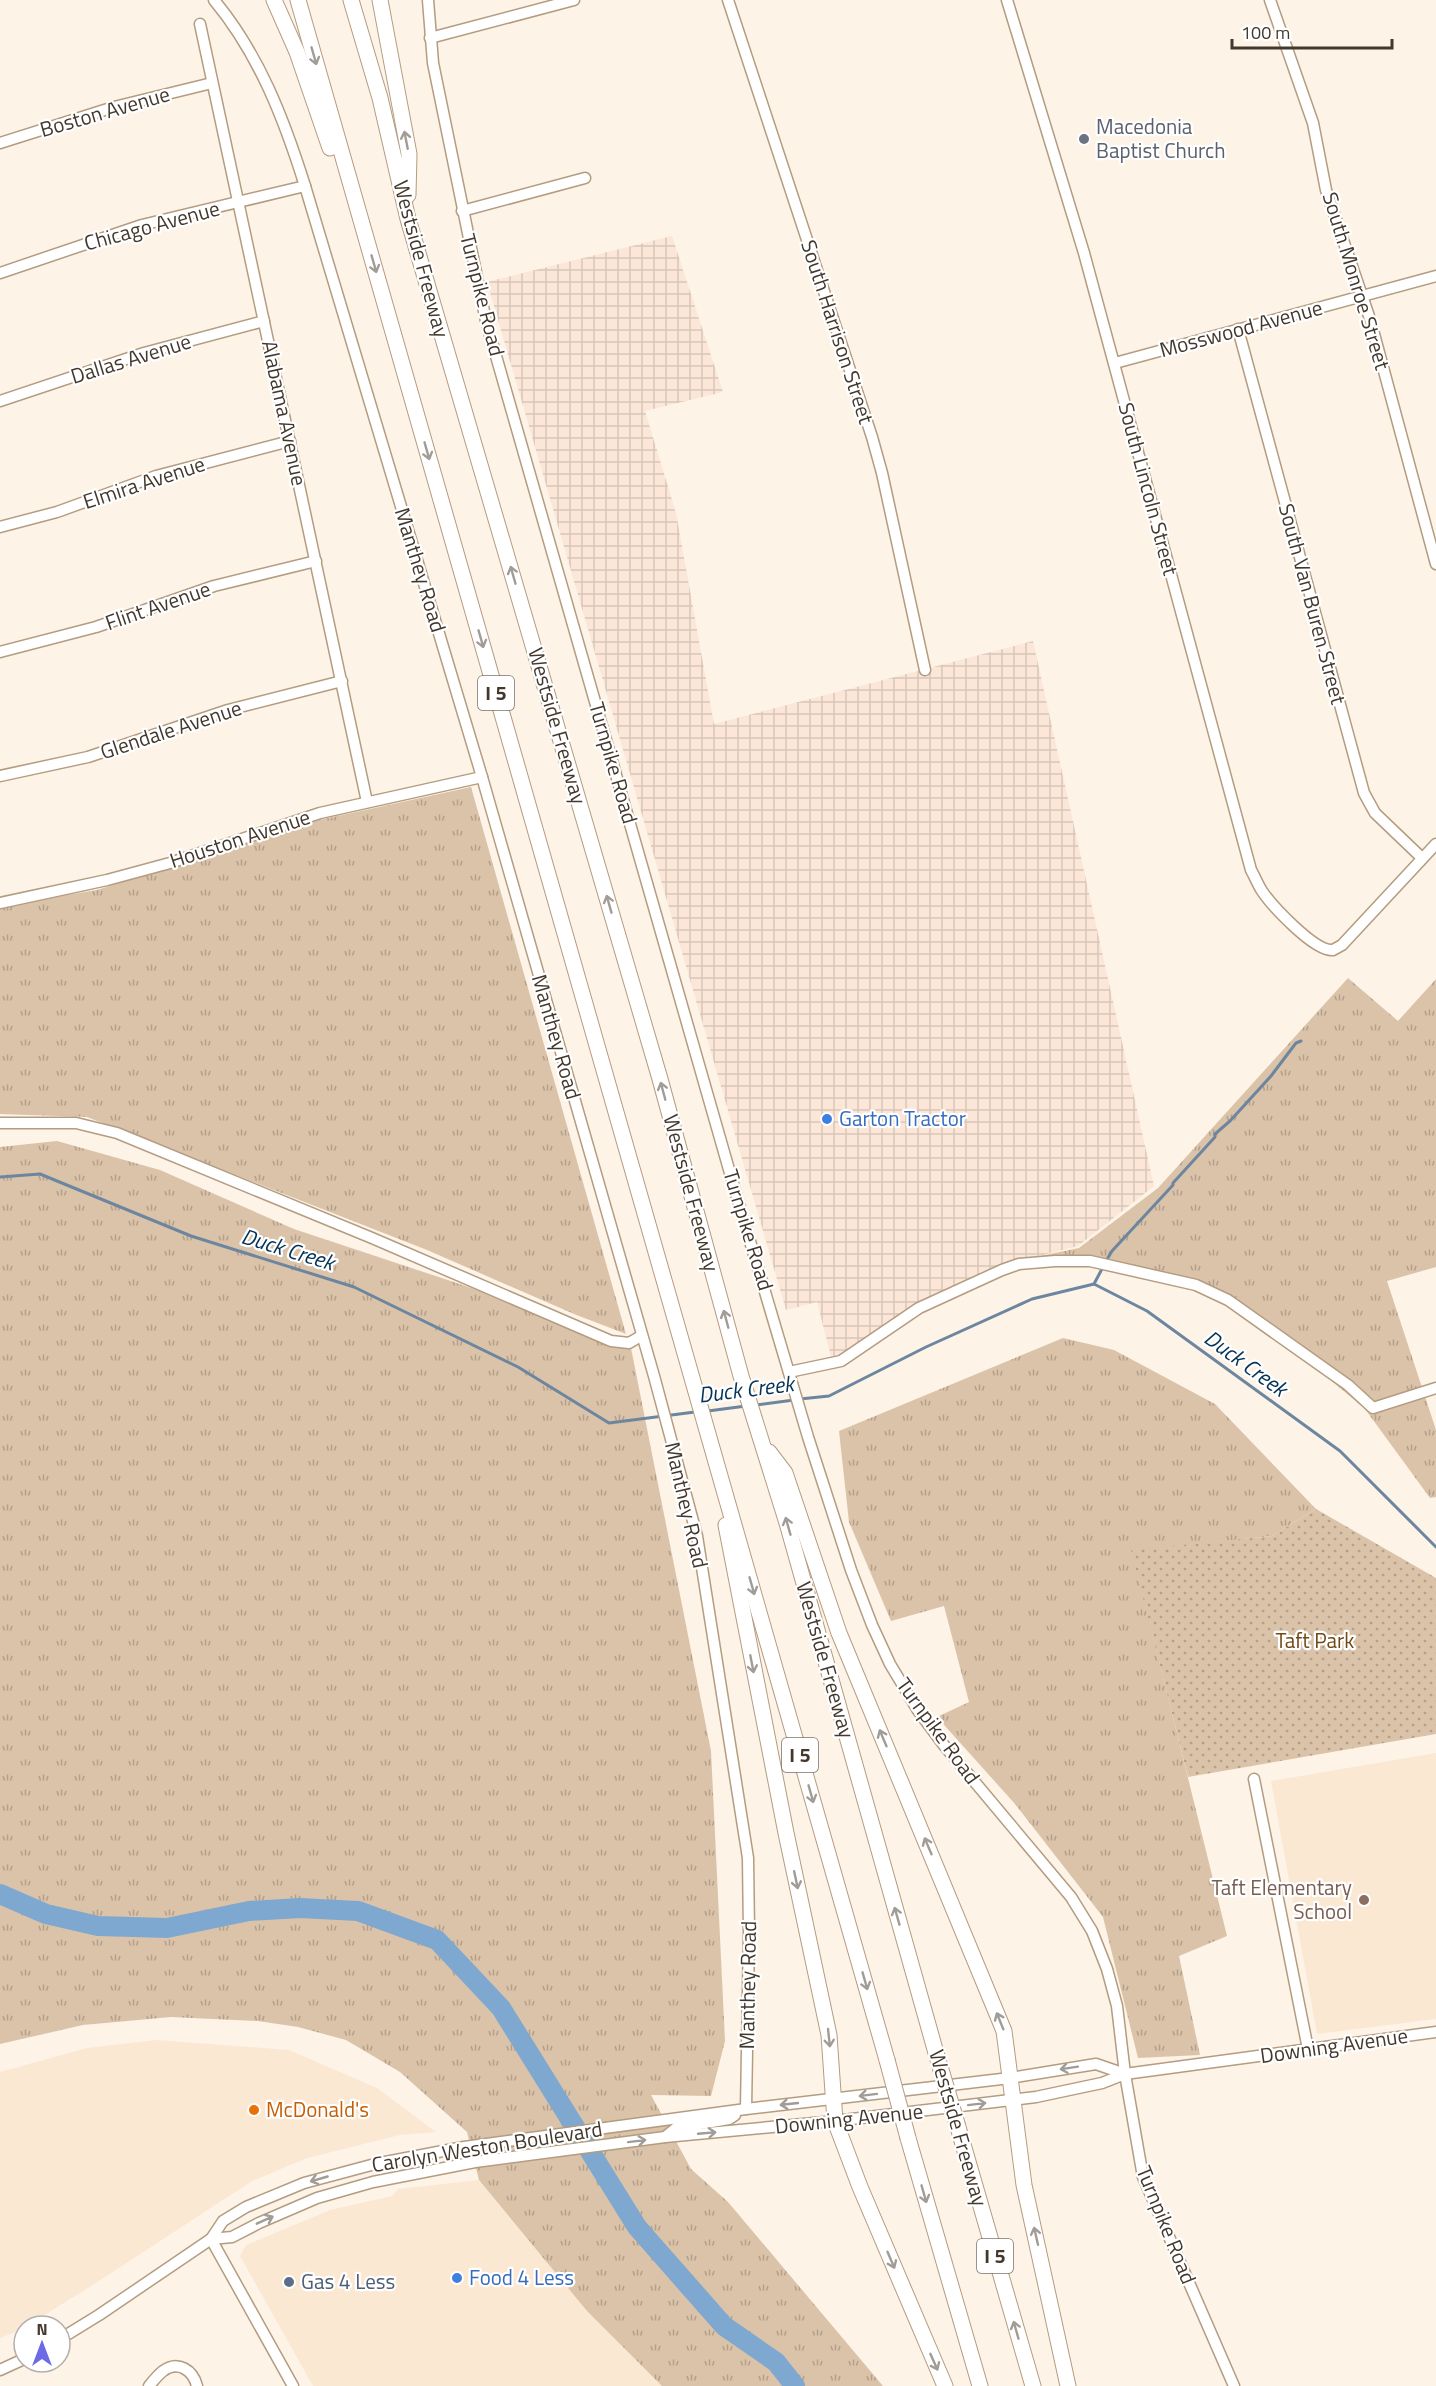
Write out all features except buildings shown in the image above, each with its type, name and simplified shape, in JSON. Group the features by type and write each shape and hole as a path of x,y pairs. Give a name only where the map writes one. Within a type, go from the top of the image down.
{"highway":[{"path":"274,0 297,52 334,161 363,226"},
{"name":"I 5","path":"298,0 980,2386"},
{"name":"Westside Freeway","path":"351,0 380,98 408,219 653,1056 741,1376 763,1443 936,2054 1033,2386"},
{"path":"380,0 409,154 408,219"},
{"path":"763,1443 785,1473 839,1633 1004,2031 1024,2185 1068,2386"},
{"path":"728,1503 725,1527 829,2035 835,2121 860,2187 945,2386"}],"street":[{"name":"Manthey Road","path":"214,0 243,40 263,74 283,121 305,186 482,777 656,1384 699,1547 748,1858 746,2109"},
{"name":"Turnpike Road","path":"428,0 433,63 486,321 808,1437 851,1570 890,1664 917,1709 943,1744 1071,1897 1092,1931 1107,1969 1117,2006 1125,2074 1143,2177 1234,2386"},
{"path":"430,38 574,0"},
{"name":"South Harrison Street","path":"728,0 882,473 925,670"},
{"name":"South Lincoln Street","path":"1007,0 1084,252 1251,870 1276,909 1317,946 1328,951 1342,945 1422,858"},
{"name":"South Monroe Street","path":"1270,0 1312,123 1326,189 1363,296 1436,564"},
{"name":"Alabama Avenue","path":"200,24 367,802"},
{"name":"Boston Avenue","path":"0,143 114,107 212,83"},
{"path":"462,211 585,178"},
{"name":"Chicago Avenue","path":"0,273 142,225 305,186"},
{"name":"Mosswood Avenue","path":"1115,363 1436,276"},
{"name":"Dallas Avenue","path":"0,401 144,353 264,321"},
{"name":"South Van Buren Street","path":"1238,329 1364,793 1375,813 1422,858"},
{"name":"Elmira Avenue","path":"0,527 57,512 156,476 290,441"},
{"name":"Flint Avenue","path":"0,652 96,627 214,586 316,561"},
{"name":"Glendale Avenue","path":"0,776 88,757 259,701 342,681"},
{"name":"Houston Avenue","path":"0,903 107,880 170,862 288,822 482,777"},
{"path":"1422,858 1436,844"},
{"path":"0,1123 76,1123 117,1133 372,1238 611,1341 629,1342 641,1336"},
{"path":"791,1377 841,1361 919,1308 1002,1270 1020,1264 1078,1259 1155,1274 1216,1293 1341,1380 1373,1408 1436,1388"},
{"path":"1254,1779 1308,2049"},
{"name":"Downing Avenue","path":"748,2130 1036,2097 1102,2083 1125,2074 1436,2032"},
{"name":"Downing Avenue","path":"746,2109 1010,2078 1096,2064 1125,2074"},
{"path":"665,2137 676,2128 729,2119 746,2109"},
{"name":"Carolyn Weston Boulevard","path":"72,2332 211,2239 224,2221 246,2207 304,2183 375,2164 482,2144 746,2109"},
{"name":"Carolyn Weston Boulevard","path":"211,2239 232,2237 317,2198 373,2182 496,2159 665,2137 748,2130"},
{"path":"211,2239 293,2386"},
{"path":"149,2386 164,2370 175,2366 188,2369 195,2377 197,2386"}],"shaded area":[{"path":"672,236 723,392 645,411 676,513 714,724 1033,641 1154,1186 1078,1246 993,1268 834,1368 817,1302 786,1310 487,282"},
{"name":"Taft Elementary School","path":"1436,1753 1436,2019 1317,2034 1271,1781"},
{"path":"156,2040 289,2050 377,2088 436,2132 400,2135 307,2158 252,2181 46,2314 12,2314 12,2333 0,2338 0,2072 87,2048"},
{"path":"479,2180 587,2311 662,2386 313,2386 240,2256 246,2245 330,2210 392,2196 398,2189"}],"green space":[{"path":"471,787 626,1334 427,1250 87,1117 0,1114 0,906 97,890 310,822"},
{"path":"1348,978 1398,1021 1436,979 1436,1267 1387,1281 1436,1430 1436,1497 1430,1498 1365,1409 1257,1318 1172,1277 1077,1265 1016,1261 1079,1248 1158,1188"},
{"path":"57,1141 160,1170 294,1229 526,1306 631,1348 711,1751 725,2041 711,2096 651,2095 691,2169 728,2202 883,2386 662,2386 587,2311 479,2180 467,2132 400,2072 346,2040 298,2027 258,2021 171,2017 83,2025 0,2044 0,1147"},
{"path":"1063,1338 1114,1350 1215,1404 1316,1509 1272,1536 1132,1551 1227,1936 1179,1956 1200,2055 1138,2058 1103,1917 1015,1804 937,1717 969,1702 944,1606 891,1621 849,1522 839,1431"},
{"name":"Taft Park","path":"1316,1509 1436,1578 1436,1734 1188,1777 1131,1550 1272,1536"}],"waterway":[{"path":"1106,1261 1112,1251 1173,1185 1215,1137 1215,1134 1271,1076 1296,1043 1301,1041"},
{"name":"Duck Creek","path":"0,1177 40,1174 191,1236 354,1287 518,1367 609,1423 695,1412"},
{"path":"1094,1284 1103,1267"},
{"name":"Duck Creek","path":"800,1399 829,1396 926,1347 1032,1299 1094,1284 1147,1311 1340,1451 1436,1547"},
{"name":"Duck Creek","path":"756,1405 794,1400"},
{"name":"Duck Creek","path":"708,1411 746,1406"},
{"path":"0,1894 46,1914 98,1926 167,1928 249,1911 300,1908 358,1911 437,1940 501,2008 637,2227 724,2326 776,2362 795,2386"}],"place":[{"name":"Macedonia Baptist Church","path":"1084,139"},
{"name":"Garton Tractor","path":"827,1119"},
{"name":"Taft Elementary School","path":"1364,1900"},
{"name":"McDonald's","path":"254,2110"},
{"name":"Food 4 Less","path":"457,2278"},
{"name":"Gas 4 Less","path":"289,2282"}]}
